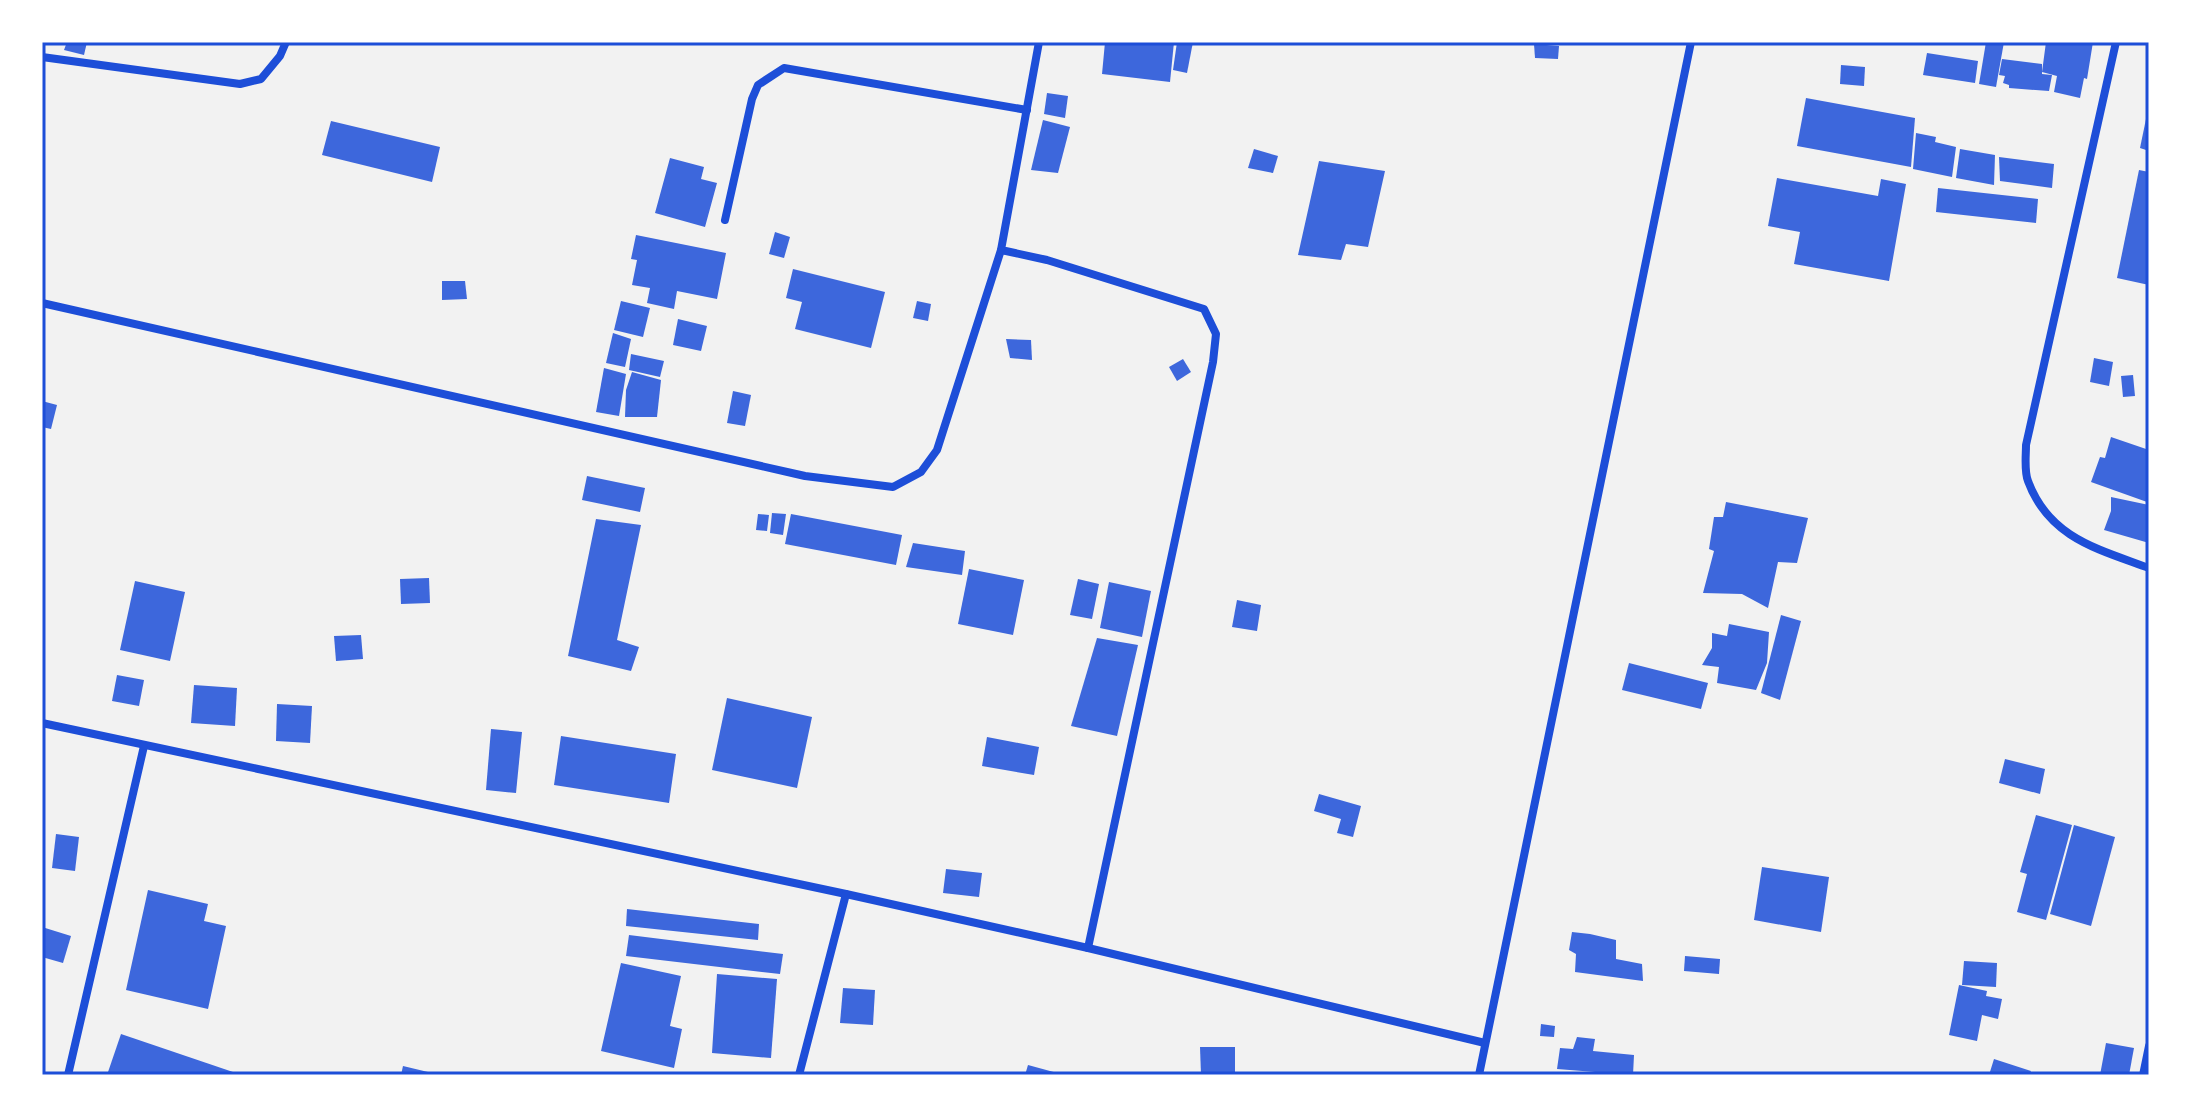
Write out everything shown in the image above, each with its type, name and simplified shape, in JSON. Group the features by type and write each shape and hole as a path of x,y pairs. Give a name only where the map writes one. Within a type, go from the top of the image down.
{"street":[{"path":"42,57 240,84 261,79 280,56 286,42"},
{"path":"42,303 805,476 893,487 921,472 937,450 1001,250 1039,42"},
{"path":"1479,1075 1691,42"},
{"path":"2116,42 2026,445 2027,479 2048,517 2081,542 2149,568"},
{"path":"725,220 752,99 758,85 784,68 1027,110"},
{"path":"1001,250 1047,260 1204,309 1216,334 1210,377 1088,948"},
{"path":"42,723 846,894 1485,1043"},
{"path":"68,1075 144,746"},
{"path":"799,1075 846,894"},
{"path":"2143,1075 2149,1046"}],"building":[{"path":"67,42 87,42 84,55 64,50"},
{"path":"1105,42 1174,42 1170,82 1102,74"},
{"path":"1177,42 1193,42 1187,73 1173,70"},
{"path":"1986,42 2004,42 1996,87 1979,84"},
{"path":"2046,42 2093,42 2087,79 2084,78 2080,98 2054,92 2057,76 2042,72"},
{"path":"1534,44 1559,46 1558,59 1535,58"},
{"path":"1927,53 1978,61 1975,83 1923,75"},
{"path":"2002,59 2042,64 2042,74 2052,75 2049,91 2009,88 2003,83 2005,76 1999,75"},
{"path":"1841,65 1865,67 1864,86 1840,84"},
{"path":"1047,93 1068,96 1065,118 1044,114"},
{"path":"1806,98 1915,118 1911,167 1797,146"},
{"path":"2146,119 2149,119 2149,151 2140,148"},
{"path":"1043,120 1070,127 1058,173 1031,170"},
{"path":"331,121 440,147 432,182 322,155"},
{"path":"1916,133 1936,137 1935,142 1956,147 1952,177 1913,169"},
{"path":"1254,149 1278,156 1273,173 1248,168"},
{"path":"1960,149 1995,155 1994,185 1956,178"},
{"path":"1999,157 2054,164 2052,188 2000,181"},
{"path":"670,158 704,167 701,179 717,183 705,227 655,213"},
{"path":"1319,161 1385,171 1368,247 1346,244 1341,260 1298,255"},
{"path":"2139,170 2149,172 2149,285 2117,278"},
{"path":"1777,178 1878,196 1881,179 1906,184 1889,281 1794,264 1800,232 1768,226"},
{"path":"1938,188 2038,199 2036,223 1936,212"},
{"path":"775,232 790,237 784,258 769,254"},
{"path":"636,235 726,253 717,299 677,291 674,309 647,303 650,288 632,285 637,260 631,259"},
{"path":"793,269 885,292 871,348 795,329 802,302 786,298"},
{"path":"442,281 465,281 467,299 442,300"},
{"path":"621,301 650,308 643,337 614,330"},
{"path":"917,301 931,304 928,321 913,318"},
{"path":"678,319 707,326 701,351 673,345"},
{"path":"613,333 631,339 625,367 606,363"},
{"path":"1006,339 1031,340 1032,360 1010,358"},
{"path":"631,354 664,361 660,377 629,370"},
{"path":"2094,358 2113,362 2109,386 2090,382"},
{"path":"1183,359 1191,372 1177,381 1169,367"},
{"path":"604,368 626,374 619,416 596,412"},
{"path":"632,372 661,380 657,417 625,417 626,390"},
{"path":"2133,375 2135,396 2123,397 2121,376"},
{"path":"733,391 751,395 745,426 727,423"},
{"path":"42,401 57,405 51,429 42,427"},
{"path":"2111,437 2149,450 2147,502 2091,482 2100,457 2105,458"},
{"path":"587,476 645,488 640,512 582,500"},
{"path":"2111,497 2149,505 2149,543 2104,530 2111,511"},
{"path":"1726,502 1808,518 1797,563 1778,562 1768,608 1742,594 1703,593 1714,551 1709,549 1714,517 1723,517"},
{"path":"772,513 786,514 783,535 770,533"},
{"path":"758,514 769,515 767,531 756,530"},
{"path":"791,514 902,535 896,565 785,544"},
{"path":"596,519 641,525 617,640 639,647 631,671 568,656"},
{"path":"913,543 965,551 962,575 906,567"},
{"path":"969,569 1024,580 1013,635 958,624"},
{"path":"429,578 430,603 401,604 400,579"},
{"path":"1078,579 1099,584 1092,619 1070,615"},
{"path":"135,581 185,592 170,661 120,650"},
{"path":"1109,582 1151,591 1142,637 1100,628"},
{"path":"1237,600 1261,605 1257,631 1232,627"},
{"path":"1781,615 1801,621 1780,700 1761,693"},
{"path":"1729,624 1769,632 1767,663 1756,690 1717,683 1719,667 1702,665 1712,648 1712,633 1727,636"},
{"path":"361,635 363,659 336,661 334,636"},
{"path":"1097,638 1138,645 1117,736 1071,726"},
{"path":"1629,663 1708,683 1701,709 1622,690"},
{"path":"117,675 144,680 139,706 112,701"},
{"path":"194,685 237,688 235,726 191,723"},
{"path":"727,698 812,717 797,788 712,770"},
{"path":"277,704 312,706 310,743 276,741"},
{"path":"491,729 522,732 516,793 486,790"},
{"path":"561,736 676,754 669,803 554,785"},
{"path":"987,737 1039,747 1034,775 982,766"},
{"path":"2005,759 2045,769 2040,794 1999,783"},
{"path":"1319,794 1361,806 1353,837 1337,833 1341,819 1314,811"},
{"path":"2036,815 2072,825 2046,920 2017,912 2027,874 2020,872"},
{"path":"2074,825 2115,837 2091,926 2050,914"},
{"path":"56,834 79,837 75,871 52,868"},
{"path":"1762,867 1829,877 1821,932 1754,920"},
{"path":"946,869 982,873 979,897 943,893"},
{"path":"148,890 208,904 204,921 226,926 208,1009 126,990"},
{"path":"627,909 759,924 758,940 626,926"},
{"path":"42,927 71,936 63,963 42,957"},
{"path":"1572,932 1616,940 1616,959 1642,964 1643,981 1575,972 1576,954 1569,950"},
{"path":"629,935 783,954 780,974 626,956"},
{"path":"1685,956 1720,959 1719,974 1684,971"},
{"path":"1964,961 1997,963 1996,987 1962,985"},
{"path":"621,963 681,976 670,1026 682,1029 674,1068 601,1051"},
{"path":"717,974 777,979 771,1058 712,1053"},
{"path":"1959,985 1987,991 1986,996 2002,999 1998,1019 1982,1015 1977,1041 1949,1035"},
{"path":"843,988 875,990 873,1025 840,1023"},
{"path":"1541,1024 1555,1026 1554,1037 1540,1036"},
{"path":"121,1034 233,1072 232,1075 107,1075"},
{"path":"1577,1037 1595,1039 1593,1051 1634,1055 1633,1075 1557,1069 1560,1048 1573,1049"},
{"path":"2106,1043 2134,1048 2129,1075 2100,1075"},
{"path":"1200,1047 1235,1047 1235,1075 1201,1075"},
{"path":"1994,1059 2031,1071 2029,1075 1989,1075"},
{"path":"1028,1065 1061,1074 1061,1075 1025,1075"},
{"path":"403,1066 428,1072 427,1075 401,1075"}]}
